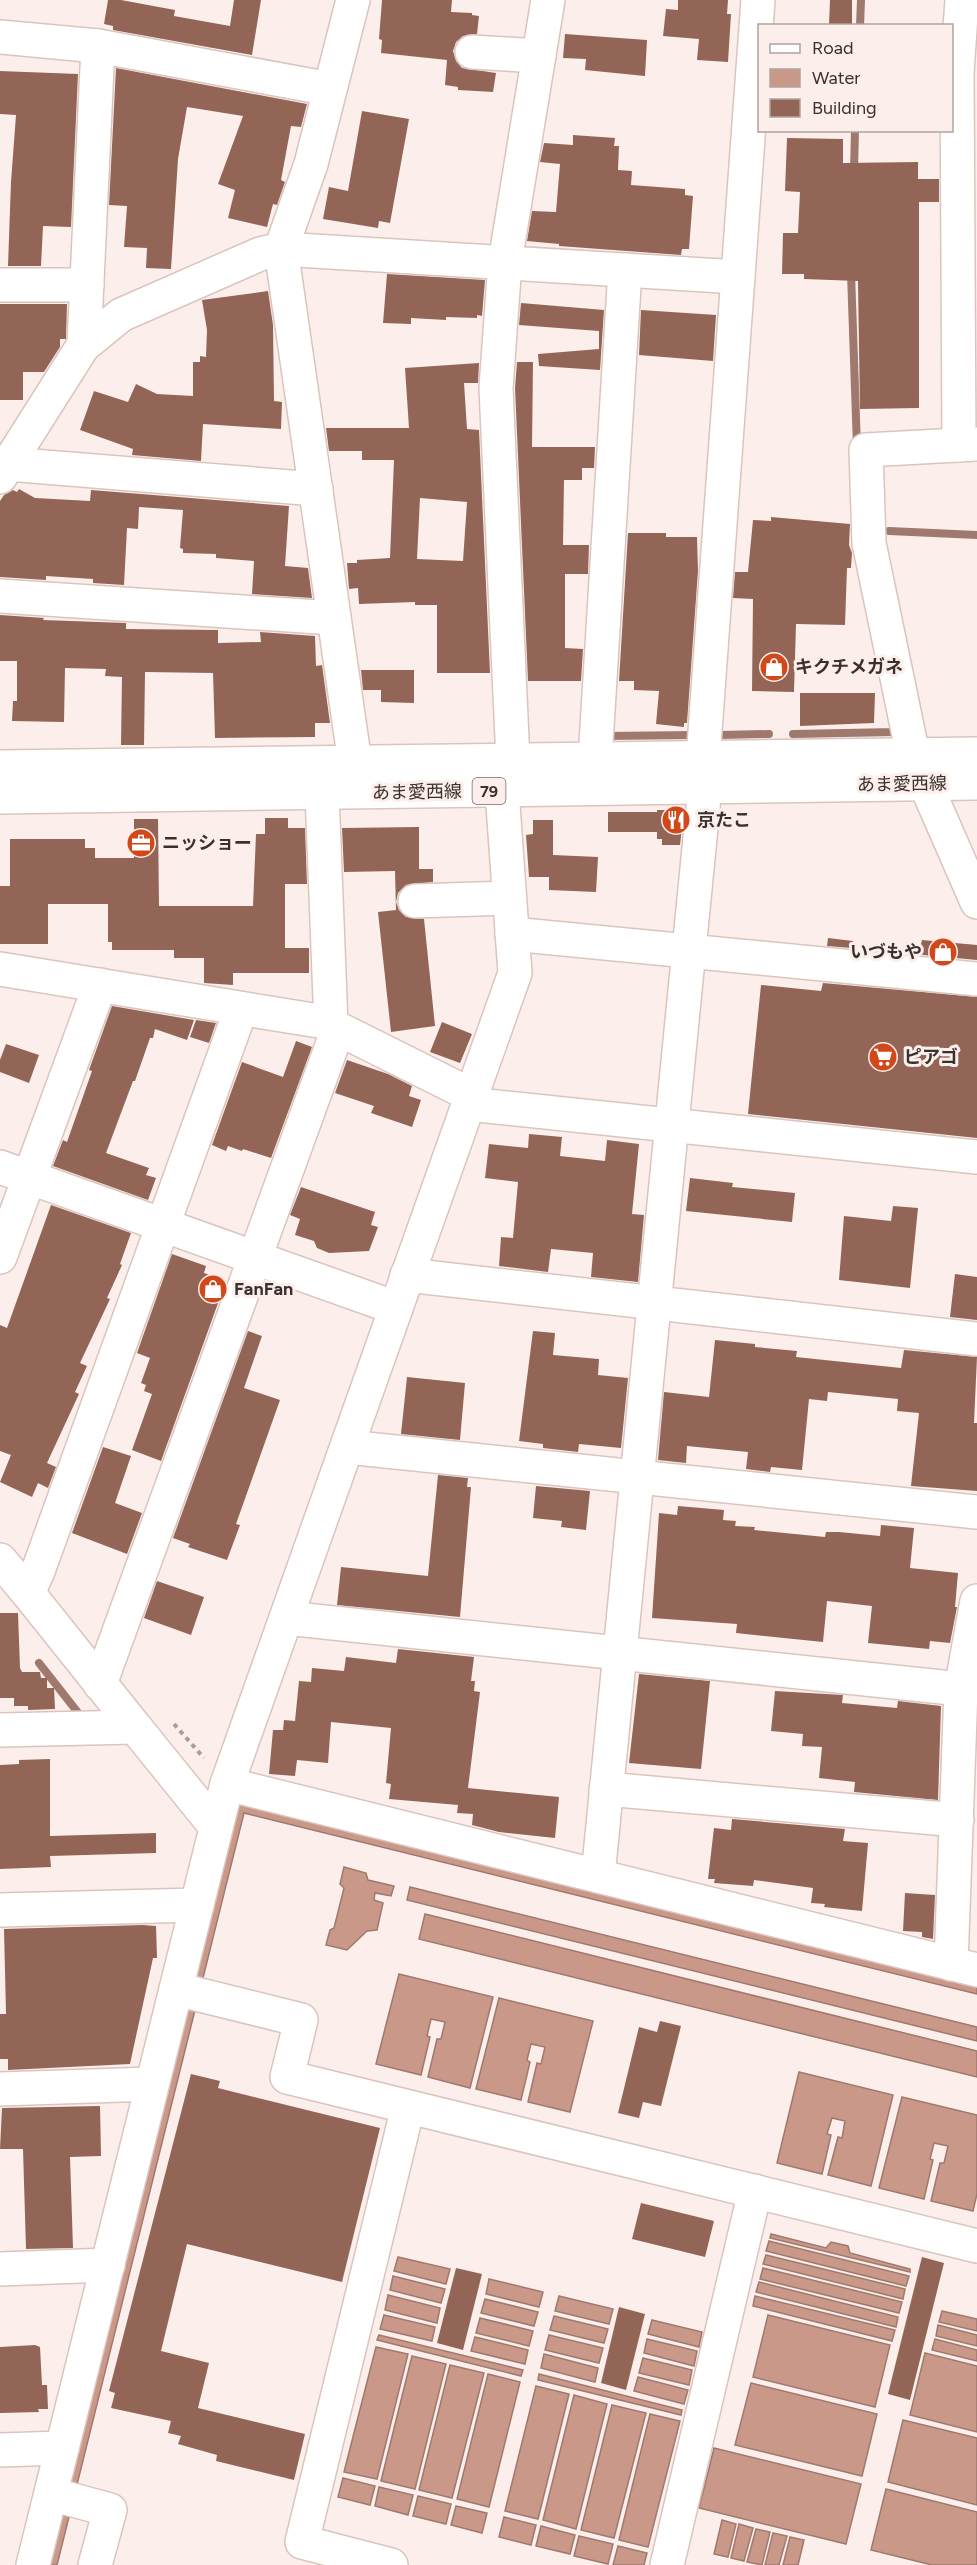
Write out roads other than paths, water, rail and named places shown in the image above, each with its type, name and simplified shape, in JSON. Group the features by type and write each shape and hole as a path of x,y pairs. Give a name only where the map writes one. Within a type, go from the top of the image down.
{"street":[{"path":"354,0 311,164 281,249 355,763"},
{"path":"33,2565 61,2497 62,2448 152,2084 188,1992 197,1905 227,1784 515,973 509,898 496,388 505,262 548,0"},
{"path":"598,1876 689,951 704,773 758,0"},
{"path":"962,0 967,73 968,445 866,450 869,543 919,769 977,902"},
{"path":"0,37 98,46 330,89"},
{"path":"84,345 98,46"},
{"path":"472,52 539,56"},
{"path":"316,489 4,471 84,345 121,315 260,254 281,249 738,277"},
{"path":"595,760 625,270"},
{"path":"0,285 87,285"},
{"path":"0,597 334,618"},
{"name":"あま愛西線","path":"0,797 322,793 507,776 919,769 977,754"},
{"name":"あま愛西線","path":"0,767 355,763 507,776 595,760 704,773"},
{"name":"あま愛西線","path":"919,769 977,783"},
{"path":"100,1684 255,1258 335,1027 322,793"},
{"path":"415,901 509,898"},
{"path":"512,934 977,979"},
{"path":"0,969 241,1008 335,1027 470,1099 672,1126 977,1157"},
{"path":"0,1257 100,986"},
{"path":"28,1593 38,1571 241,1008"},
{"path":"0,1167 396,1308"},
{"path":"407,1275 977,1338"},
{"path":"346,1447 977,1512"},
{"path":"0,1560 216,1827"},
{"path":"227,1784 964,1967 962,1689 977,1602"},
{"path":"286,1618 962,1689"},
{"path":"0,1731 135,1727"},
{"path":"606,1789 963,1827"},
{"path":"0,1910 197,1905"},
{"path":"188,1992 302,2020 287,2077 977,2246"},
{"path":"0,2089 152,2084"},
{"path":"391,2565 302,2542 408,2107"},
{"path":"667,2565 755,2191"},
{"path":"0,2269 108,2265"},
{"path":"0,2450 62,2448"},
{"path":"61,2497 110,2510 95,2565"}],"water":[{"path":"235,1798 977,1981 977,1994 244,1813 57,2565 44,2565"},
{"path":"344,1867 366,1873 368,1880 394,1886 391,1896 375,1893 374,1900 383,1903 377,1930 367,1931 347,1950 326,1945 330,1930 334,1928 344,1888 340,1884"},
{"path":"410,1887 977,2027 977,2041 407,1900"},
{"path":"425,1914 977,2051 977,2077 419,1939"},
{"path":"399,1974 493,1997 470,2088 428,2077 437,2039 441,2039 445,2022 431,2019 427,2036 430,2037 421,2075 376,2064"},
{"path":"499,1998 593,2021 570,2112 528,2102 537,2063 541,2064 545,2047 531,2044 527,2060 530,2062 521,2100 476,2089"},
{"path":"799,2072 893,2095 871,2186 828,2175 838,2137 842,2138 845,2121 832,2118 827,2134 831,2135 822,2174 777,2163"},
{"path":"902,2097 977,2115 977,2194 973,2211 931,2201 940,2163 944,2163 948,2146 934,2143 930,2159 933,2160 924,2199 879,2188"},
{"path":"771,2234 826,2248 831,2242 848,2246 850,2253 910,2269 910,2272 770,2238"},
{"path":"769,2241 909,2276 906,2286 766,2251"},
{"path":"766,2255 905,2289 903,2299 763,2264"},
{"path":"398,2257 450,2269 446,2284 394,2271"},
{"path":"763,2268 902,2302 899,2313 760,2279"},
{"path":"393,2276 445,2289 441,2303 390,2290"},
{"path":"489,2279 543,2292 539,2307 486,2294"},
{"path":"759,2282 898,2317 896,2327 756,2292"},
{"path":"388,2295 440,2308 437,2323 385,2310"},
{"path":"559,2296 613,2309 609,2324 555,2311"},
{"path":"755,2296 895,2330 892,2341 753,2306"},
{"path":"485,2299 538,2312 534,2326 481,2313"},
{"path":"942,2311 977,2319 977,2331 939,2322"},
{"path":"384,2315 435,2327 432,2341 380,2329"},
{"path":"768,2315 890,2345 875,2407 753,2377"},
{"path":"554,2316 608,2329 604,2343 550,2330"},
{"path":"480,2318 533,2331 529,2346 476,2333"},
{"path":"652,2320 702,2332 699,2347 648,2334"},
{"path":"938,2325 977,2335 977,2346 936,2336"},
{"path":"379,2335 523,2370 521,2376 377,2340"},
{"path":"549,2335 603,2348 599,2363 545,2350"},
{"path":"475,2337 528,2350 525,2364 471,2351"},
{"path":"647,2339 697,2351 694,2366 644,2353"},
{"path":"935,2339 977,2350 977,2361 932,2350"},
{"path":"376,2347 408,2354 377,2479 344,2472"},
{"path":"925,2353 977,2366 977,2432 910,2415"},
{"path":"544,2354 598,2368 595,2382 541,2368"},
{"path":"412,2356 446,2364 415,2489 381,2481"},
{"path":"643,2358 692,2370 689,2385 639,2373"},
{"path":"450,2365 484,2373 452,2498 419,2490"},
{"path":"488,2374 520,2382 489,2507 457,2499"},
{"path":"539,2374 682,2410 681,2415 538,2380"},
{"path":"638,2377 688,2390 684,2404 634,2391"},
{"path":"751,2383 877,2414 862,2476 735,2445"},
{"path":"536,2386 569,2394 538,2519 505,2511"},
{"path":"574,2395 607,2404 576,2529 543,2520"},
{"path":"612,2405 646,2413 614,2538 581,2530"},
{"path":"650,2414 680,2421 648,2547 619,2540"},
{"path":"903,2420 977,2438 977,2505 888,2482"},
{"path":"714,2448 861,2484 846,2544 699,2508"},
{"path":"343,2478 375,2486 370,2505 338,2497"},
{"path":"379,2487 413,2495 408,2515 375,2506"},
{"path":"886,2489 977,2512 977,2565 932,2565 871,2550"},
{"path":"418,2496 451,2504 446,2524 413,2516"},
{"path":"456,2506 487,2513 482,2533 451,2525"},
{"path":"504,2517 536,2525 531,2545 499,2537"},
{"path":"722,2520 736,2524 728,2557 714,2554"},
{"path":"739,2524 753,2528 744,2561 731,2558"},
{"path":"541,2526 575,2535 570,2554 536,2546"},
{"path":"756,2529 770,2532 762,2565 747,2562"},
{"path":"773,2533 787,2536 779,2565 765,2565"},
{"path":"579,2536 613,2544 608,2564 574,2556"},
{"path":"790,2537 804,2540 798,2565 783,2565"},
{"path":"618,2546 647,2553 644,2565 613,2565"}],"waterway":[{"path":"860,24 861,0"},
{"path":"854,171 855,132"},
{"path":"851,273 857,447"},
{"path":"889,531 977,535"},
{"path":"793,734 895,732 893,726"},
{"path":"720,735 769,734"},
{"path":"604,736 696,735"},
{"path":"39,1663 83,1719"}],"place":[{"name":"キクチメガネ","path":"774,667"},
{"name":"京たこ","path":"676,820"},
{"name":"ニッショー","path":"141,843"},
{"name":"いづもや","path":"943,952"},
{"name":"ピアゴ","path":"883,1057"},
{"name":"FanFan","path":"213,1289"}]}
